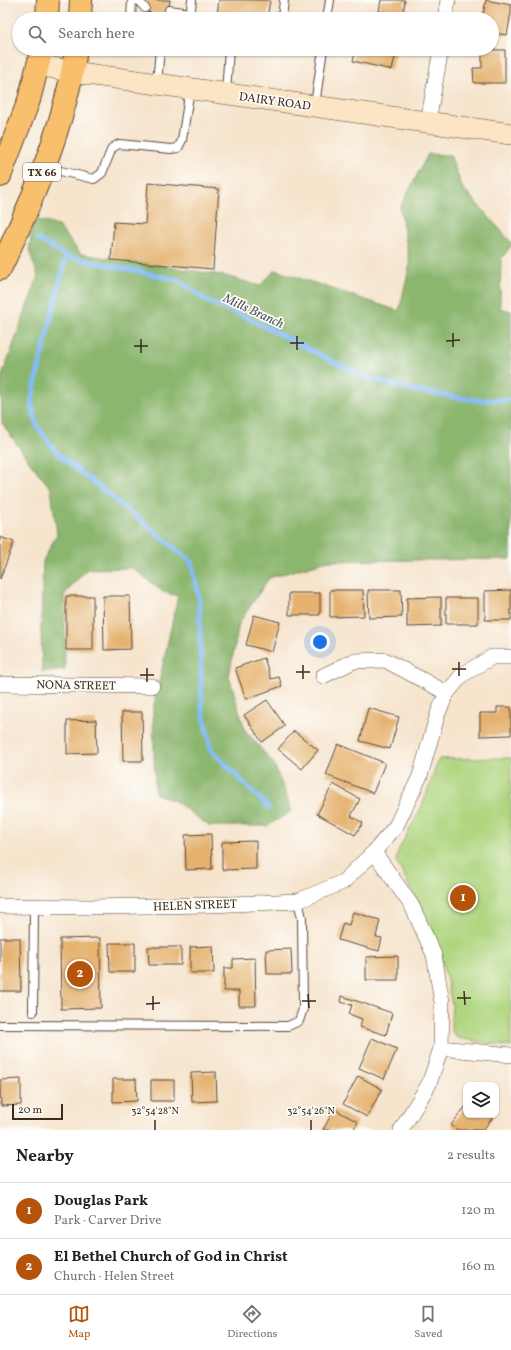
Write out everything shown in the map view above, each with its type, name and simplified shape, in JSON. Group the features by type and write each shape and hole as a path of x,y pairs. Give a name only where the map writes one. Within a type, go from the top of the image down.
{"main road":[{"path":"47,12 48,0"},
{"path":"80,12 81,0"},
{"name":"TX 66","path":"0,269 14,241 44,167 63,109 73,72 75,56"},
{"name":"TX 66","path":"0,176 29,100 40,57"}],"street":[{"path":"447,12 448,0"},
{"path":"428,122 440,56"},
{"name":"DAIRY ROAD","path":"40,57 73,72 511,134"},
{"name":"HELEN STREET","path":"0,906 89,907 202,905 298,900 343,882 374,852 396,826 420,776 438,713 447,693 462,675 492,657 511,657"},
{"path":"323,676 354,661 386,660 447,693"},
{"name":"NONA STREET","path":"0,684 152,686"},
{"path":"374,852 412,906 434,954 442,1002 441,1048 429,1084 401,1130"},
{"path":"441,1048 511,1056"}],"lane":[{"path":"131,12 132,0"},
{"path":"138,0 145,8"},
{"path":"190,0 190,12"},
{"path":"283,12 284,0"},
{"path":"328,12 330,0"},
{"path":"169,10 176,12"},
{"path":"157,84 159,56"},
{"path":"226,94 229,56"},
{"path":"315,106 322,56"},
{"path":"44,167 94,179 102,173 112,148 119,144 171,150 178,148 182,140 190,88"},
{"path":"0,1025 288,1026 299,1021 303,1009 302,918 298,900"},
{"path":"33,1012 34,907"}],"green space":[{"path":"428,154 450,155 462,187 511,242 511,246 501,259 500,308 511,311 511,559 327,561 269,578 239,623 229,676 245,730 274,764 292,811 267,826 209,826 175,801 155,793 153,710 178,596 163,592 133,568 87,569 64,595 65,669 42,672 41,629 43,561 57,534 51,489 2,423 1,379 38,276 29,250 34,219 58,226 81,254 222,275 260,286 275,270 399,311 410,264 400,208"},
{"path":"511,758 511,1047 457,1038 451,1029 452,1005 446,976 430,925 396,861 398,851 422,806 439,759"}],"building":[{"path":"146,0 170,0 168,12 145,12"},
{"path":"219,0 270,0 268,12 217,12"},
{"path":"381,0 405,0 403,12 379,11"},
{"path":"486,0 511,5 507,35 499,34 499,12 483,12"},
{"path":"499,50 505,50 505,83 474,83 473,68 482,68 482,56 499,56"},
{"path":"354,56 395,56 392,70 353,61"},
{"path":"148,183 219,189 213,269 111,260 114,222 145,224"},
{"path":"0,537 14,542 0,579"},
{"path":"330,590 363,590 364,616 330,617"},
{"path":"368,590 401,590 402,617 369,618"},
{"path":"511,590 511,620 485,620 485,591"},
{"path":"289,593 320,593 320,615 289,615"},
{"path":"66,596 93,596 93,650 66,650"},
{"path":"103,596 130,596 131,649 104,650"},
{"path":"441,597 441,626 407,627 407,598"},
{"path":"446,598 478,598 478,624 446,624"},
{"path":"254,615 280,622 272,652 246,645"},
{"path":"264,658 271,679 279,677 282,686 246,699 235,668"},
{"path":"267,700 285,726 262,742 244,715"},
{"path":"497,707 511,707 511,735 480,736 480,713 497,713"},
{"path":"368,708 399,717 390,749 360,741"},
{"path":"122,712 142,712 143,761 123,761"},
{"path":"96,720 97,753 67,754 67,721"},
{"path":"294,731 318,750 302,769 278,749"},
{"path":"338,744 385,763 373,793 326,775"},
{"path":"333,784 360,799 351,816 363,823 355,835 317,814"},
{"path":"211,834 212,869 186,870 185,835"},
{"path":"256,841 256,869 222,870 222,842"},
{"path":"353,912 380,920 376,937 382,938 379,951 338,940 343,923 349,925"},
{"path":"0,938 20,938 21,991 0,991"},
{"path":"100,938 101,1008 61,1009 60,939"},
{"path":"109,943 135,943 135,972 110,972"},
{"path":"213,946 214,973 190,973 190,947"},
{"path":"148,947 181,947 181,965 149,965"},
{"path":"291,949 292,974 267,974 266,950"},
{"path":"398,956 398,980 366,980 366,957"},
{"path":"255,958 256,1006 239,1006 239,991 224,991 224,968 233,968 233,959"},
{"path":"342,996 392,1013 386,1035 360,1027 362,1019 349,1014 352,1005 341,1002"},
{"path":"372,1038 397,1049 384,1079 359,1068"},
{"path":"216,1072 217,1101 192,1102 191,1073"},
{"path":"358,1076 382,1089 367,1117 343,1104"},
{"path":"21,1079 21,1105 1,1106 0,1080"},
{"path":"113,1079 136,1079 137,1101 113,1102"},
{"path":"151,1080 174,1080 174,1101 151,1101"},
{"path":"334,1109 358,1122 353,1130 323,1130"},
{"path":"463,1110 463,1118 492,1118 483,1130 458,1130 451,1125"}],"waterway":[{"name":"Mills Branch","path":"38,239 66,256 178,280 209,302 246,317 364,377 418,391 474,400 511,400"},
{"path":"66,256 31,402 37,426 57,453 191,561 199,597 202,707 211,750 269,808"}],"place":[{"name":"Douglas Park","path":"463,898"},
{"name":"El Bethel Church of God in Christ","path":"80,974"}]}
